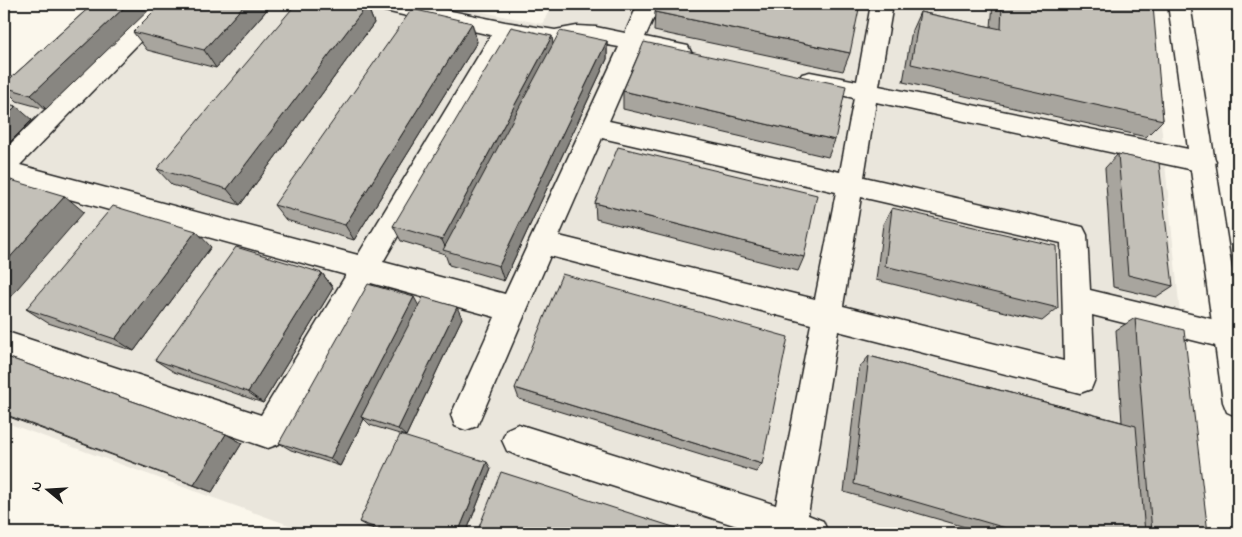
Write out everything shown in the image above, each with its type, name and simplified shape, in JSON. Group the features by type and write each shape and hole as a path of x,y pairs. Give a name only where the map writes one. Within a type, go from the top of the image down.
{"main road":[{"path":"4,165 166,4"},
{"path":"384,4 505,30 555,38 577,34 596,35 700,56"},
{"path":"466,415 649,4"},
{"path":"518,440 796,531 827,315 882,4"},
{"path":"1179,4 1231,326 1238,402"},
{"path":"4,344 268,433 505,30"},
{"path":"788,75 1203,162"},
{"path":"543,243 1080,379 1074,235 594,127"},
{"path":"4,171 514,309"},
{"path":"1077,300 1231,326"}],"shaded area":[{"path":"115,4 444,4 542,24 553,4 1149,4 1202,533 290,533 294,527 4,422 4,107"}],"building":[{"path":"93,4 128,4 31,95 4,87 4,84"},
{"path":"161,4 245,4 204,50 133,32"},
{"path":"296,4 367,5 227,189 157,169"},
{"path":"659,4 860,4 850,53 655,12"},
{"path":"1002,4 1151,4 1153,6 1163,120 911,64 920,12 1001,29"},
{"path":"412,9 472,23 345,225 274,205"},
{"path":"511,27 552,36 442,240 393,226"},
{"path":"560,31 607,41 499,266 443,250"},
{"path":"644,42 846,86 835,140 623,91"},
{"path":"4,103 16,106 4,118"},
{"path":"618,147 817,195 804,257 595,203"},
{"path":"1118,154 1159,163 1173,286 1128,275"},
{"path":"4,178 65,196 4,264"},
{"path":"113,206 196,231 115,339 26,309"},
{"path":"892,208 1056,246 1058,308 885,266"},
{"path":"236,247 322,273 248,392 155,360"},
{"path":"562,274 788,337 762,464 515,388"},
{"path":"368,284 414,297 330,459 279,443"},
{"path":"423,297 457,307 398,429 361,417"},
{"path":"1135,318 1184,330 1208,533 1152,533"},
{"path":"4,356 226,434 194,485 4,414"},
{"path":"869,356 1136,426 1145,533 1023,533 854,484"},
{"path":"400,435 487,462 458,533 391,533 359,522"},
{"path":"501,472 692,533 477,532"}]}
